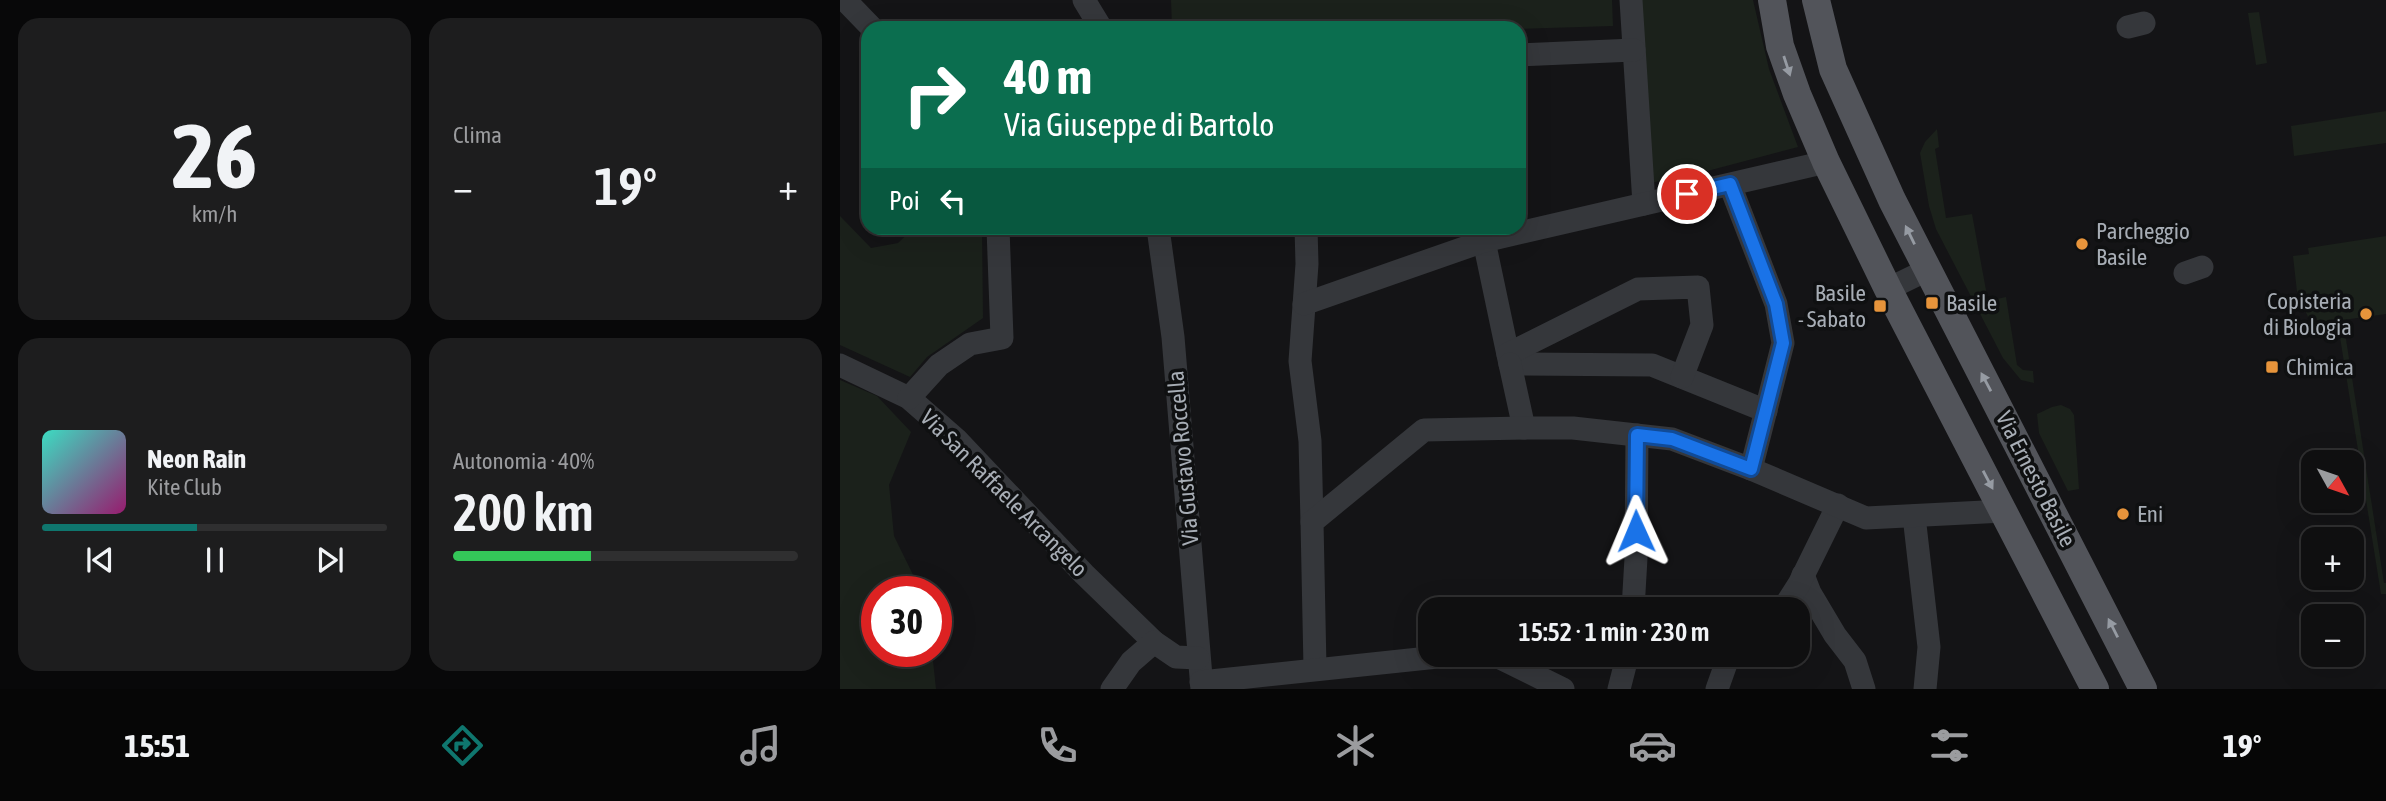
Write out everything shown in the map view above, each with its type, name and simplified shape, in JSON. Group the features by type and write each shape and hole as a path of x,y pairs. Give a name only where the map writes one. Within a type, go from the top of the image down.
{"main road":[{"name":"Via Ernesto Basile","path":"1772,0 1780,46 1826,162 1888,289 2095,689"},
{"name":"Via Ernesto Basile","path":"1816,0 1833,69 1927,271 2143,689"}],"street":[{"path":"845,0 865,21"},
{"path":"1631,0 1644,204"},
{"path":"1087,1 1097,21"},
{"path":"1526,55 1634,50"},
{"path":"1526,232 1826,162"},
{"path":"1730,184 1776,304 1783,343 1751,469"},
{"path":"909,398 939,365 970,344 1002,338 998,235"},
{"name":"Via Gustavo Roccella","path":"1159,235 1175,363 1200,676"},
{"path":"1306,235 1307,264 1300,362 1310,441 1315,668"},
{"path":"1304,304 1484,242 1513,235"},
{"path":"1484,242 1524,428"},
{"path":"1888,289 1927,271"},
{"path":"1509,359 1639,289 1698,287 1702,325 1682,377"},
{"path":"1509,359 1652,365 1766,411"},
{"name":"Via San Raffaele Arcangelo","path":"840,365 909,398 957,440 1084,574 1154,642 1200,676"},
{"path":"1312,522 1424,430 1524,428 1573,428 1672,439 1867,517 2004,511"},
{"path":"1634,597 1637,435"},
{"path":"1790,597 1838,505"},
{"path":"1914,516 1929,647 1925,689"},
{"path":"1803,575 1810,593 1835,635 1855,661 1864,689"},
{"path":"1112,689 1131,662 1154,642"},
{"path":"1200,676 1418,658"},
{"path":"1518,667 1563,689"},
{"path":"1619,689 1625,667"},
{"path":"1717,689 1725,667"}],"shaded area":[{"path":"1171,0 1612,0 1613,26 1526,29 1526,21 1172,21"},
{"path":"1641,0 1753,0 1769,69 1798,147 1696,174 1650,183"},
{"path":"2259,12 2267,63 2256,65 2248,13"},
{"path":"2386,111 2386,143 2294,156 2291,126"},
{"path":"1937,129 1939,147 1935,149 1946,218 1972,214 1988,301 2006,297 2017,365 2023,370 2033,371 2034,383 2021,380 2003,358 1936,229 1929,206 1920,153 1925,142"},
{"path":"840,216 871,248 898,243 907,235 982,235 983,318 927,357 910,377 840,345"},
{"path":"2386,236 2386,314 2343,320 2363,450 2358,450 2339,331 2316,335 2297,292 2293,256 2309,254 2308,248"},
{"path":"840,380 877,396 911,432 889,485 894,536 914,576 861,576 861,667 934,667 936,689 840,689"},
{"path":"2061,405 2070,409 2074,415 2079,489 2068,491 2039,433 2037,414"},
{"path":"2364,455 2386,583 2386,594 2381,594 2364,488"}],"place":[{"name":"Parcheggio Basile","path":"2082,244"},
{"name":"Basile","path":"1932,303"},
{"name":"Basile - Sabato","path":"1880,306"},
{"name":"Copisteria di Biologia","path":"2366,314"},
{"name":"Chimica","path":"2272,367"},
{"name":"Eni","path":"2123,514"}],"route":[{"path":"1636,531 1637,435 1672,439 1751,469 1783,343 1776,304 1730,184 1687,194"}]}
